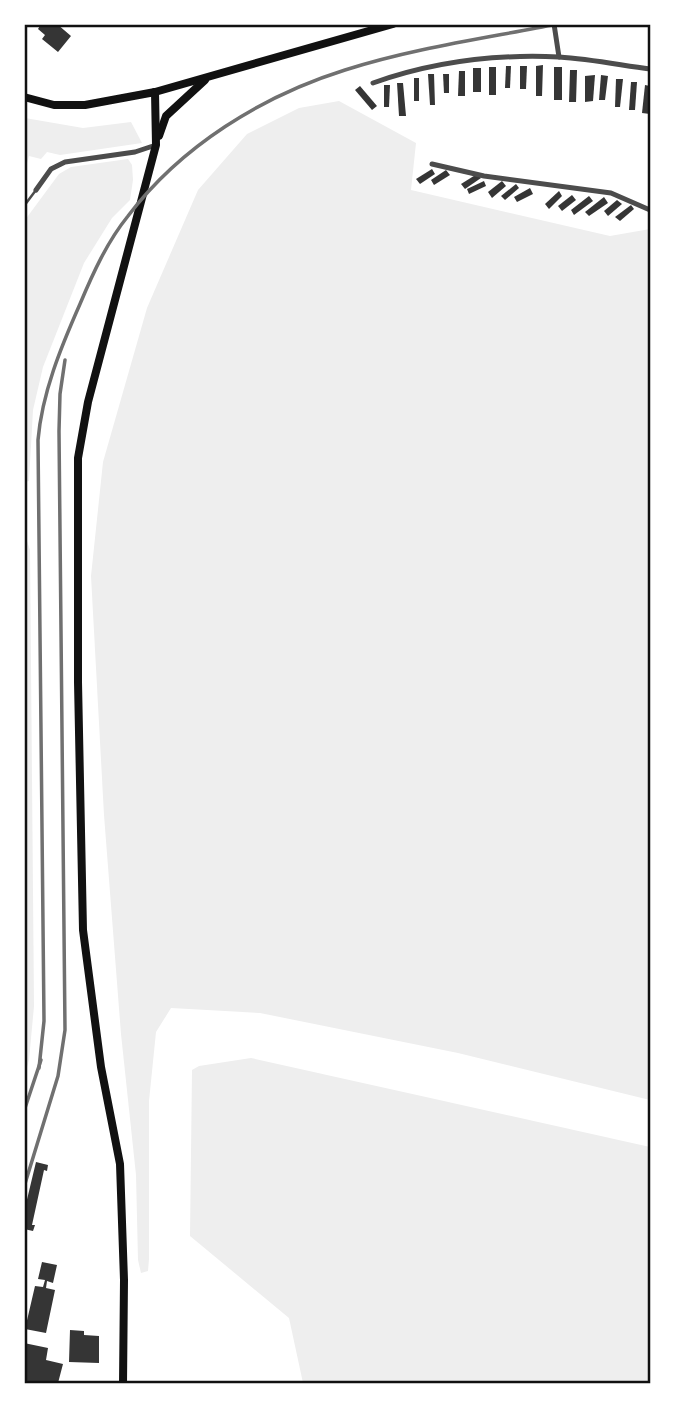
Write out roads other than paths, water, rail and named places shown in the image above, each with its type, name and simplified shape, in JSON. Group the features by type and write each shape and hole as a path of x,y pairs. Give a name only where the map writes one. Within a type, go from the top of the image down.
{"main road":[{"path":"24,97 54,105 85,105 155,92 393,24"},
{"path":"123,1384 124,1280 120,1164 101,1067 83,930 78,682 78,458 88,402 156,145 166,116 208,77"},
{"path":"155,92 156,145"}],"street":[{"path":"554,24 559,57"},
{"path":"373,83 406,71 477,59 559,57 650,69"},
{"path":"36,190 51,169 65,162 135,152 156,145"},
{"path":"432,164 484,176 611,193 650,210"}],"lane":[{"path":"24,206 36,190"}],"railway":[{"path":"39,1068 44,1021 38,440 53,370 95,269 120,226 149,191 198,146 254,109 314,81 371,62 424,49 557,24"},
{"path":"24,1187 58,1076 65,1030 59,431 60,394 65,360"},
{"path":"24,1111 41,1060"}]}
